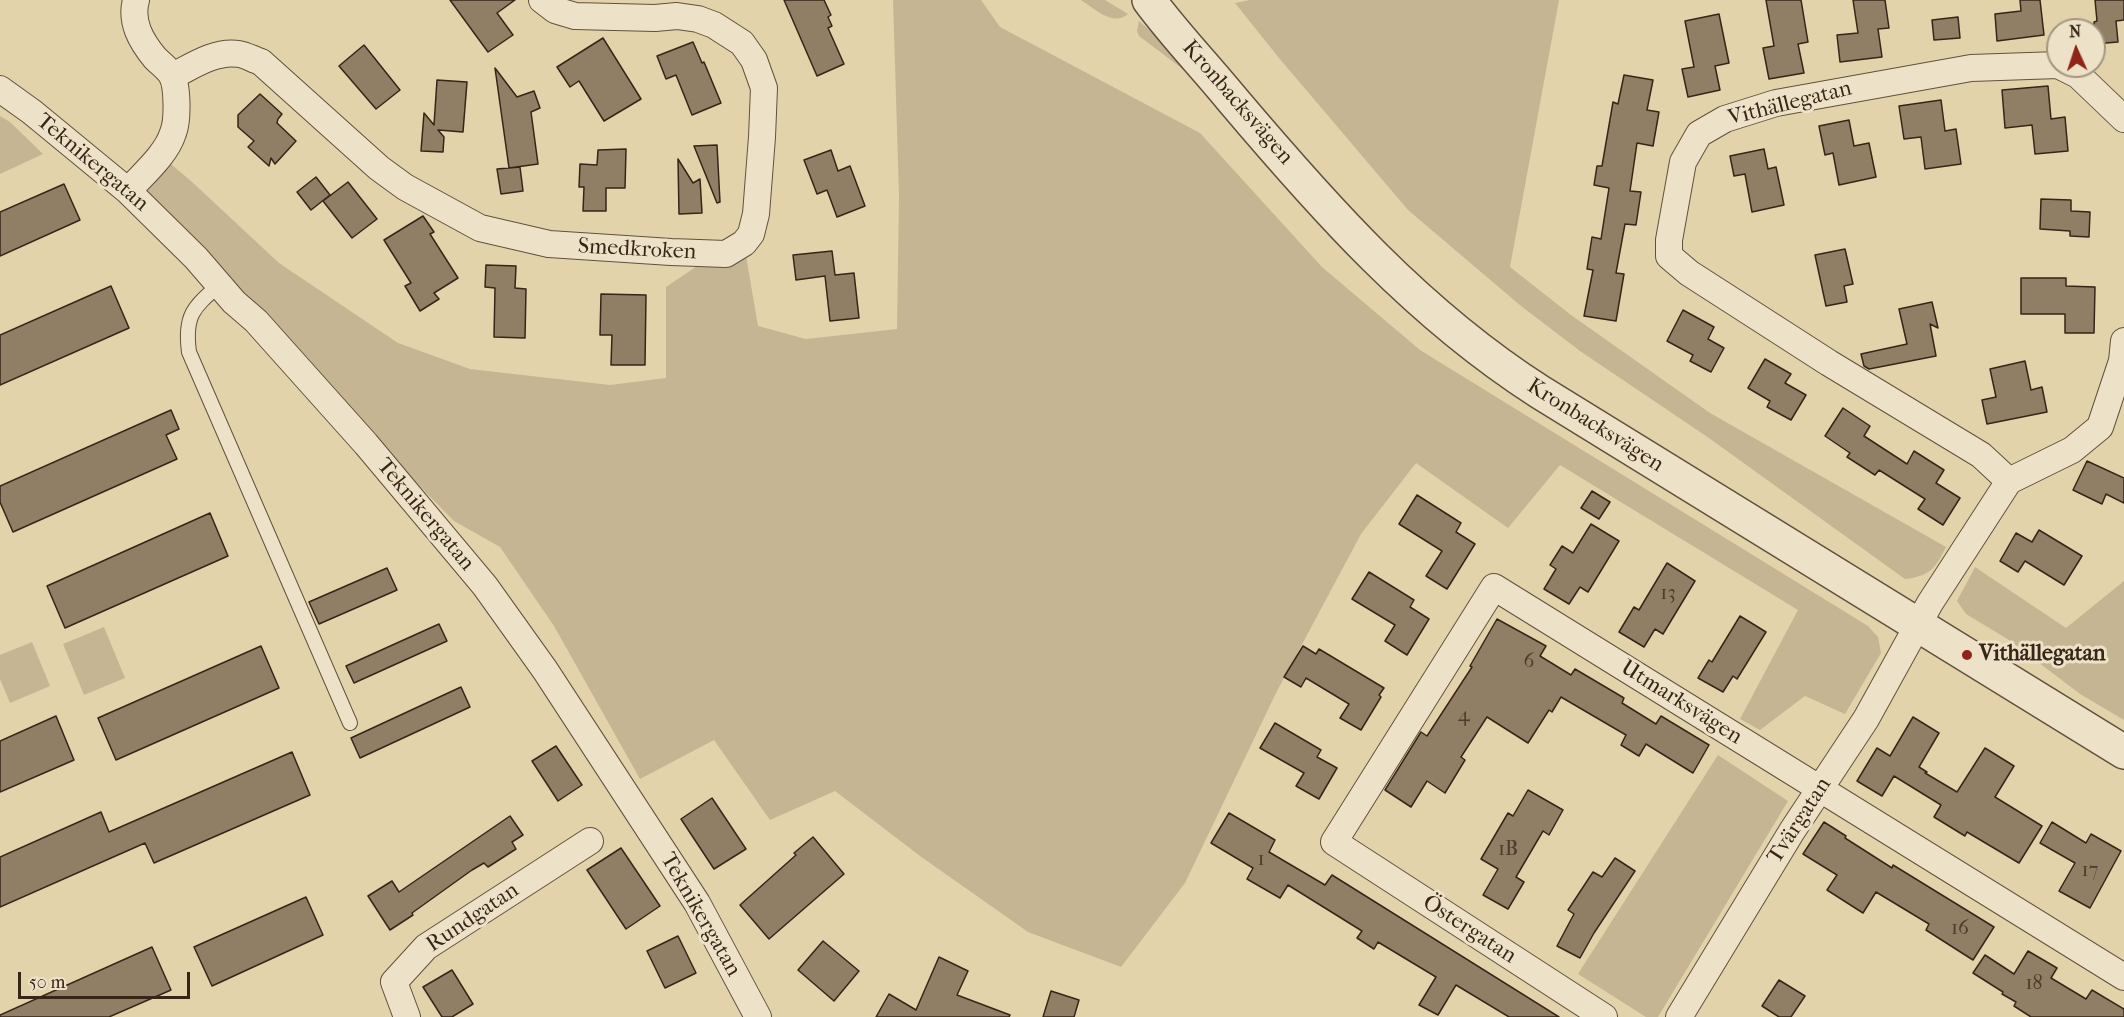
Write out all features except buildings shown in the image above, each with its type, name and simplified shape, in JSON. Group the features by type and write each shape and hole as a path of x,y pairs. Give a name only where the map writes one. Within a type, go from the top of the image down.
{"street":[{"path":"128,191 165,149 173,134 177,118 173,76 137,33 133,11 136,0"},
{"name":"Smedkroken","path":"173,76 223,54 239,54 261,62 379,168 405,188 480,228 549,244 671,252 726,254 744,243 751,234 756,214 764,88 754,60 742,43 714,25 698,19 677,16 655,18 575,16 555,10 542,0"},
{"name":"Kronbacksvägen","path":"1149,0 1256,127 1363,246 1424,305 1468,342 1540,392 2124,752"},
{"name":"Vithällegatan","path":"2008,481 1981,455 1829,363 1689,273 1669,256 1670,240 1683,162 1699,134 1725,119 1776,103 1971,68 2046,65"},
{"name":"Vithällegatan","path":"2081,78 2124,119"},
{"name":"Teknikergatan","path":"0,89 32,112 128,191 196,258 366,444 485,586 544,670 697,903 758,1017"},
{"path":"1918,625 2008,481 2072,450 2100,427 2122,361 2124,341"},
{"name":"Utmarksvägen","path":"1335,842 1494,587 2124,978"},
{"name":"Tvärgatan","path":"1679,1017 1792,831 1866,719 1918,625"},
{"name":"Rundgatan","path":"407,1017 394,982 426,947 590,841"},
{"name":"Östergatan","path":"1335,842 1604,1017"}],"lane":[{"path":"219,285 194,308 187,335 189,352 350,723"}],"shaded area":[{"path":"893,0 981,0 1000,27 1200,133 1322,267 1420,350 1868,626 1878,637 1881,653 1845,714 1805,696 1760,730 1740,719 1798,610 1560,465 1508,528 1416,463 1361,534 1276,693 1185,883 1121,967 1028,932 920,856 835,791 770,820 714,740 640,779 554,626 500,547 454,521 128,191 160,155 279,263 398,343 470,369 610,385 666,378 666,287 715,254 744,244 758,326 806,339 897,329 899,195"},
{"path":"1081,0 1105,0 1128,14 1122,18 1110,18"},
{"path":"1250,0 1559,0 1510,267 1571,315 1710,413 1946,547 1935,566 1920,576 1905,579 1706,436 1580,351 1521,306 1408,210 1235,3"},
{"path":"1139,21 1157,37 1188,73 1139,36 1137,31"},
{"path":"0,116 10,122 43,154 0,174"},
{"path":"1975,567 2066,628 2124,581 2124,720 2080,694 2009,640 1966,614 1957,601"},
{"path":"104,627 125,678 84,695 63,644"},
{"path":"32,642 50,686 10,703 0,679 0,655"},
{"path":"1718,755 1788,801 1658,1017 1646,1017 1578,974"}],"place":[{"name":"Vithällegatan","path":"1967,655"}]}
